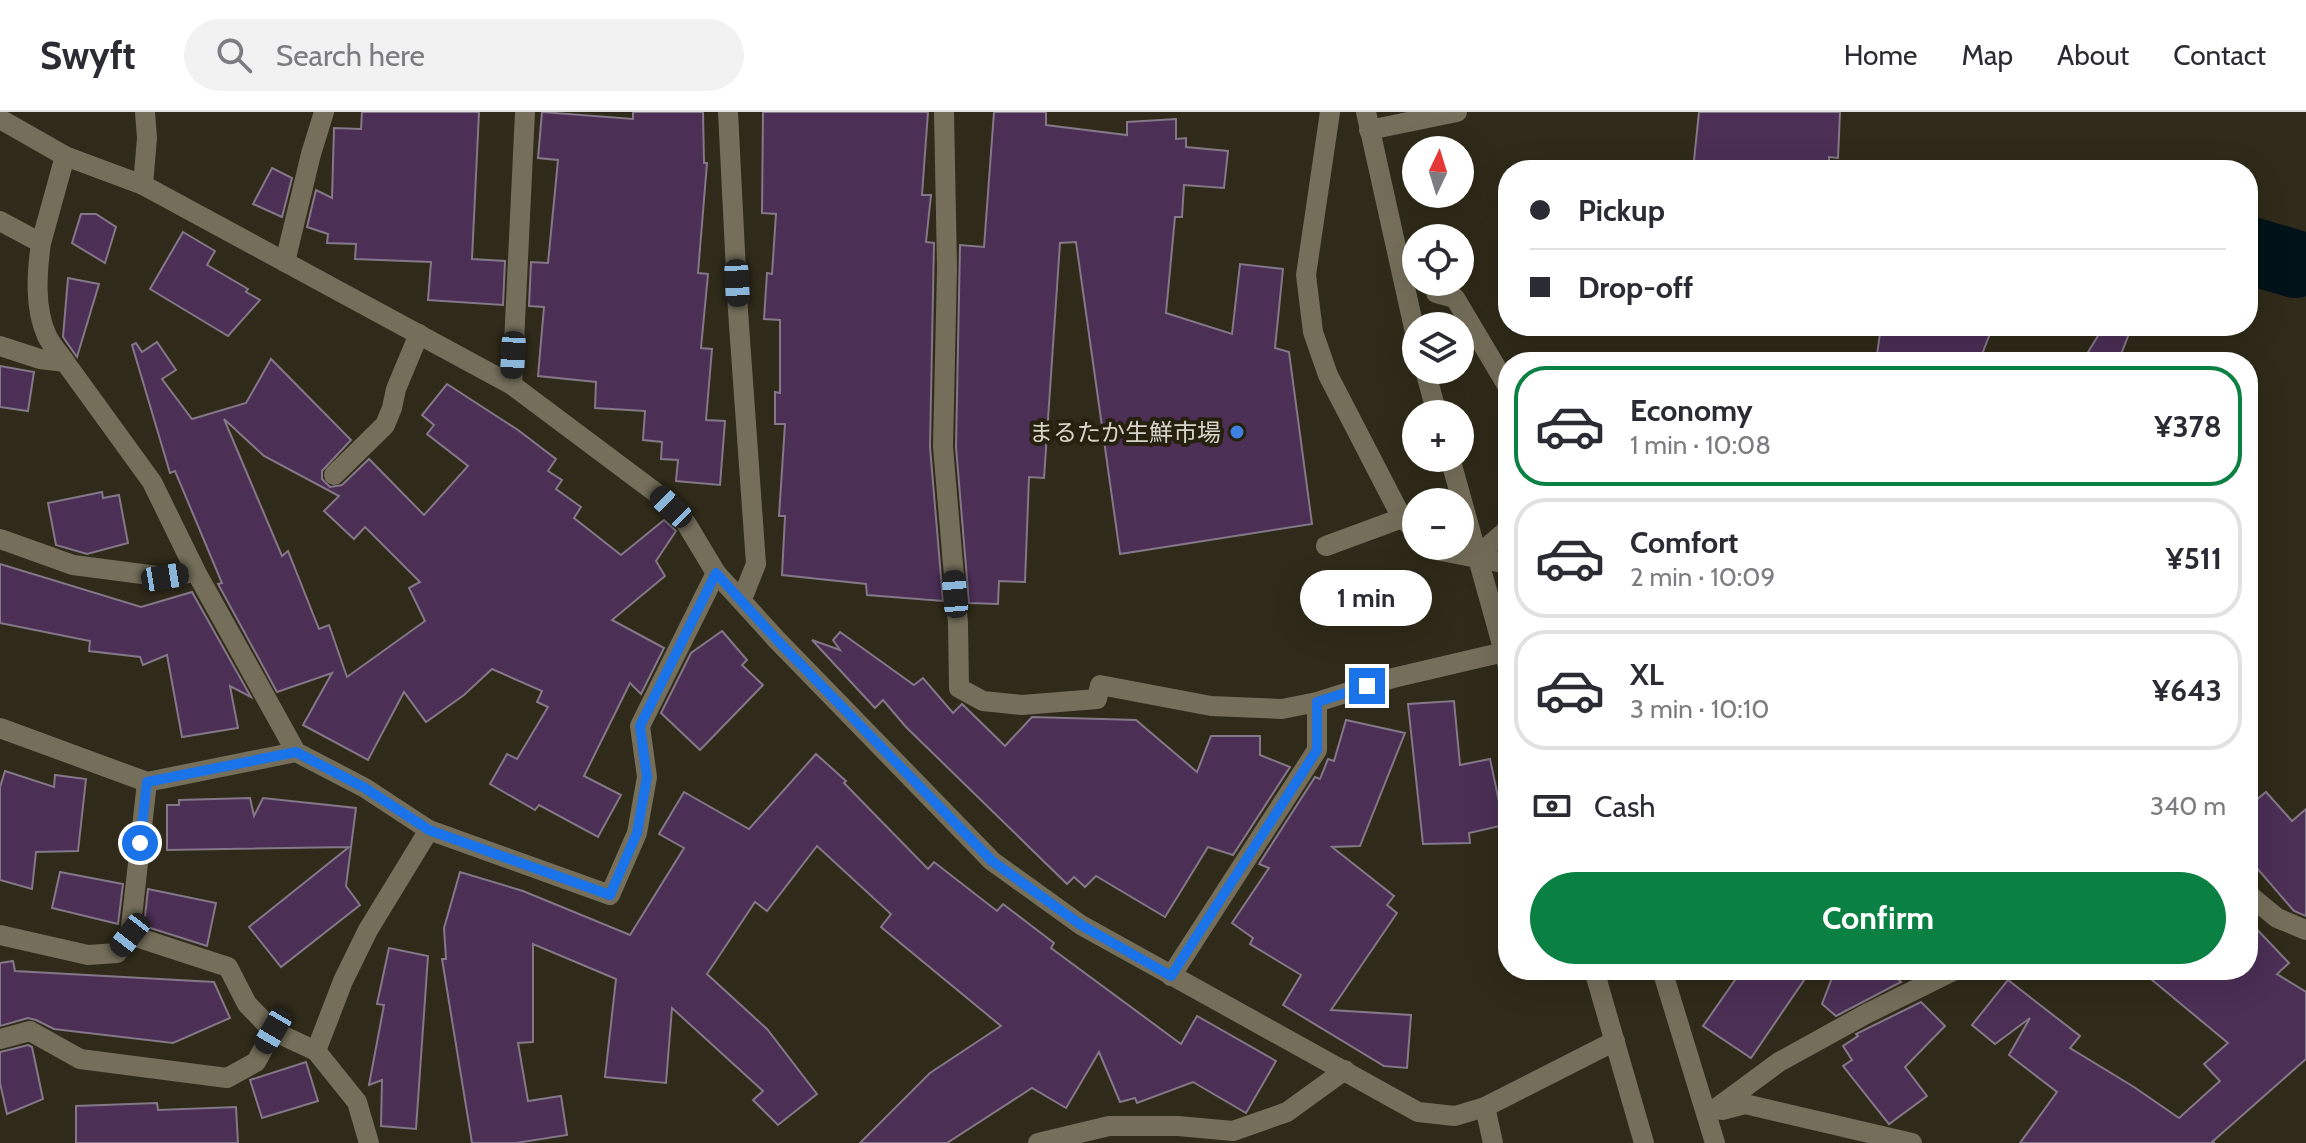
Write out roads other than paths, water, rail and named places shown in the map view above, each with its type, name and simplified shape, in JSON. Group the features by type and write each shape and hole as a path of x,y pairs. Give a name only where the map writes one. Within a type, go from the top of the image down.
{"street":[{"path":"143,185 147,138 145,112"},
{"path":"285,262 324,112"},
{"path":"512,385 525,112"},
{"path":"728,112 756,564 742,599"},
{"path":"944,112 947,268 943,447 958,623 959,688 983,701 1022,705 1097,699 1100,685 1211,706 1282,709 1317,702 1393,678 1498,660"},
{"path":"1330,112 1306,275 1313,332 1328,375 1402,512"},
{"path":"1410,312 1368,121 1457,112"},
{"path":"0,119 65,156 143,185 512,385 655,492 686,523 716,573 777,640 992,861 1081,925 1418,1112 1455,1116 1485,1107 1615,1041"},
{"path":"65,156 41,243 37,272 47,336 152,482 196,572 296,752 365,788 429,830 610,895 637,833 645,791 647,777 640,726 716,573"},
{"path":"0,221 41,243"},
{"path":"1447,296 1455,298 1498,370"},
{"path":"334,475 385,425 419,334"},
{"path":"0,346 40,359 65,362"},
{"path":"1454,472 1498,631"},
{"path":"1326,546 1402,527"},
{"path":"1477,556 1498,538"},
{"path":"0,539 73,565 165,577 196,572"},
{"path":"1474,556 1498,561"},
{"path":"1171,976 1317,750 1317,702"},
{"path":"0,728 147,782 296,752"},
{"path":"0,935 88,955 117,953 130,935 147,782"},
{"path":"316,1051 343,981 368,930 429,830"},
{"path":"2258,902 2277,918 2306,930"},
{"path":"130,935 228,967 247,1004 273,1031 316,1051 357,1102 369,1143"},
{"path":"1597,980 1644,1143"},
{"path":"1665,980 1715,1143"},
{"path":"1707,1115 1779,1062 1935,980"},
{"path":"0,1039 30,1031 80,1059 227,1078 256,1062 273,1031"},
{"path":"1038,1143 1109,1126 1178,1126 1233,1131 1287,1112 1345,1070"},
{"path":"1707,1115 1745,1104 1912,1143"},
{"path":"1485,1107 1493,1143"}],"waterway":[{"path":"2258,253 2295,264"}],"place":[{"name":"まるたか生鮮市場","path":"1237,432"}]}
